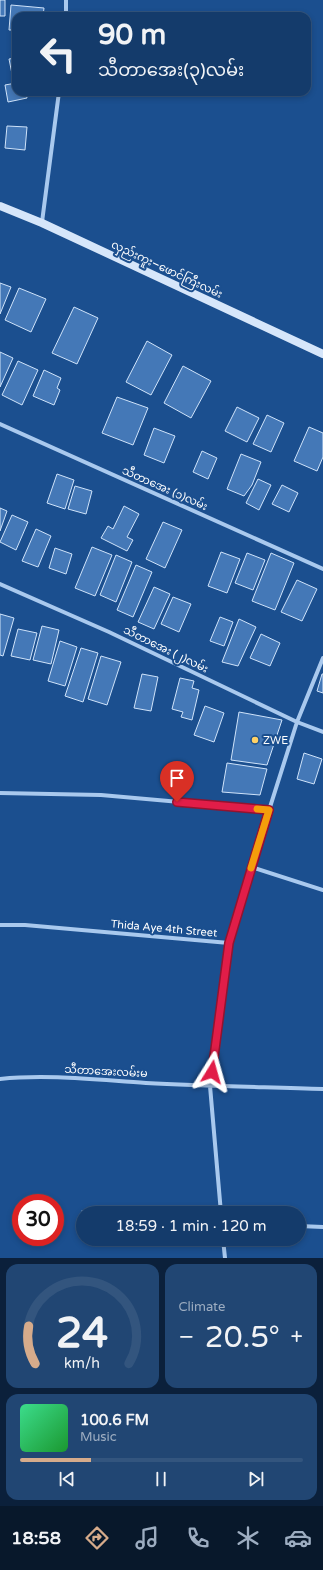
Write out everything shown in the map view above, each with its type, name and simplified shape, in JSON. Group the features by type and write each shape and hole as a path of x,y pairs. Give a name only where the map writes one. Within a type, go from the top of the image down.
{"main road":[{"name":"လှည်းကူး−ဖောင်ကြီးလမ်း","path":"0,206 323,354"}],"street":[{"path":"66,0 66,12"},
{"path":"42,224 58,96"},
{"name":"သီတာအေး (၁)လမ်း","path":"0,424 323,569"},
{"name":"သီတာအေး (၂)လမ်း","path":"0,584 109,632 297,722 323,732"},
{"path":"220,1206 210,1086 229,943 251,867 297,722 323,658"},
{"path":"0,792 101,795 269,810"},
{"path":"251,867 323,890"},
{"name":"Thida Aye 4th Street","path":"0,925 25,925 229,943"},
{"name":"သီတာအေးလမ်းမ","path":"0,1079 20,1077 61,1078 210,1086 323,1089"},
{"path":"306,1226 323,1227"},
{"path":"224,1246 225,1258"}],"building":[{"path":"0,0 5,0 5,16 0,16"},
{"path":"11,5 44,8 44,12 12,12 12,30 9,30"},
{"path":"9,59 12,59 12,74"},
{"path":"12,84 12,96 27,96 27,98 8,102 5,85"},
{"path":"7,126 27,127 25,150 5,148"},
{"path":"0,283 11,287 0,314"},
{"path":"19,288 46,299 31,332 5,320"},
{"path":"74,307 98,318 77,364 52,353"},
{"path":"147,341 172,355 151,395 126,382"},
{"path":"0,352 13,358 0,387"},
{"path":"18,361 38,370 22,405 2,395"},
{"path":"183,366 211,381 191,418 164,403"},
{"path":"44,370 61,378 57,388 60,390 54,405 33,396"},
{"path":"117,397 148,408 133,445 102,433"},
{"path":"237,407 259,418 247,442 225,431"},
{"path":"267,415 284,423 271,452 253,444"},
{"path":"309,427 323,433 323,457 317,471 294,461"},
{"path":"154,428 175,436 164,463 144,455"},
{"path":"202,451 217,458 208,479 193,472"},
{"path":"241,454 261,462 252,485 244,496 227,489"},
{"path":"57,474 74,480 65,509 47,503"},
{"path":"258,479 271,485 259,510 246,503"},
{"path":"282,485 298,493 289,512 272,504"},
{"path":"75,486 92,491 86,514 68,509"},
{"path":"124,506 139,514 127,537 133,540 127,551 101,538 108,526 113,529"},
{"path":"0,508 7,511 0,531"},
{"path":"12,515 28,522 16,550 0,542"},
{"path":"163,522 182,530 165,568 146,559"},
{"path":"36,529 51,536 38,567 22,561"},
{"path":"92,547 112,555 95,596 75,588"},
{"path":"55,548 72,554 66,574 49,568"},
{"path":"221,552 240,559 227,593 208,586"},
{"path":"247,553 265,560 253,590 235,583"},
{"path":"271,553 294,563 275,610 252,601"},
{"path":"116,555 132,562 116,602 100,595"},
{"path":"136,565 152,572 133,617 117,610"},
{"path":"297,580 317,589 302,621 281,612"},
{"path":"154,587 170,594 154,629 138,622"},
{"path":"173,597 191,604 179,632 161,624"},
{"path":"0,614 14,618 3,656 0,655"},
{"path":"220,617 233,622 224,646 210,641"},
{"path":"239,619 256,627 238,666 222,662"},
{"path":"42,626 59,630 51,664 33,660"},
{"path":"18,629 37,633 30,660 11,656"},
{"path":"261,634 280,643 270,666 250,658"},
{"path":"60,641 77,647 65,686 48,681"},
{"path":"81,648 98,653 83,702 65,696"},
{"path":"101,656 121,662 107,705 88,699"},
{"path":"142,674 158,677 151,711 134,708"},
{"path":"323,674 323,693 317,691"},
{"path":"180,678 194,681 192,688 199,690 192,720 181,717 183,712 172,709"},
{"path":"205,706 224,713 214,742 194,735"},
{"name":"ZWE","path":"239,712 282,720 267,765 231,760"},
{"path":"304,753 322,759 314,784 297,779"},
{"name":"ZWE","path":"227,763 267,769 260,795 222,792"}],"slow traffic":[{"path":"251,868 269,810 257,809"}],"place":[{"name":"ZWE","path":"255,740"}],"route":[{"path":"177,802 269,810 229,943 212,1072"}]}
